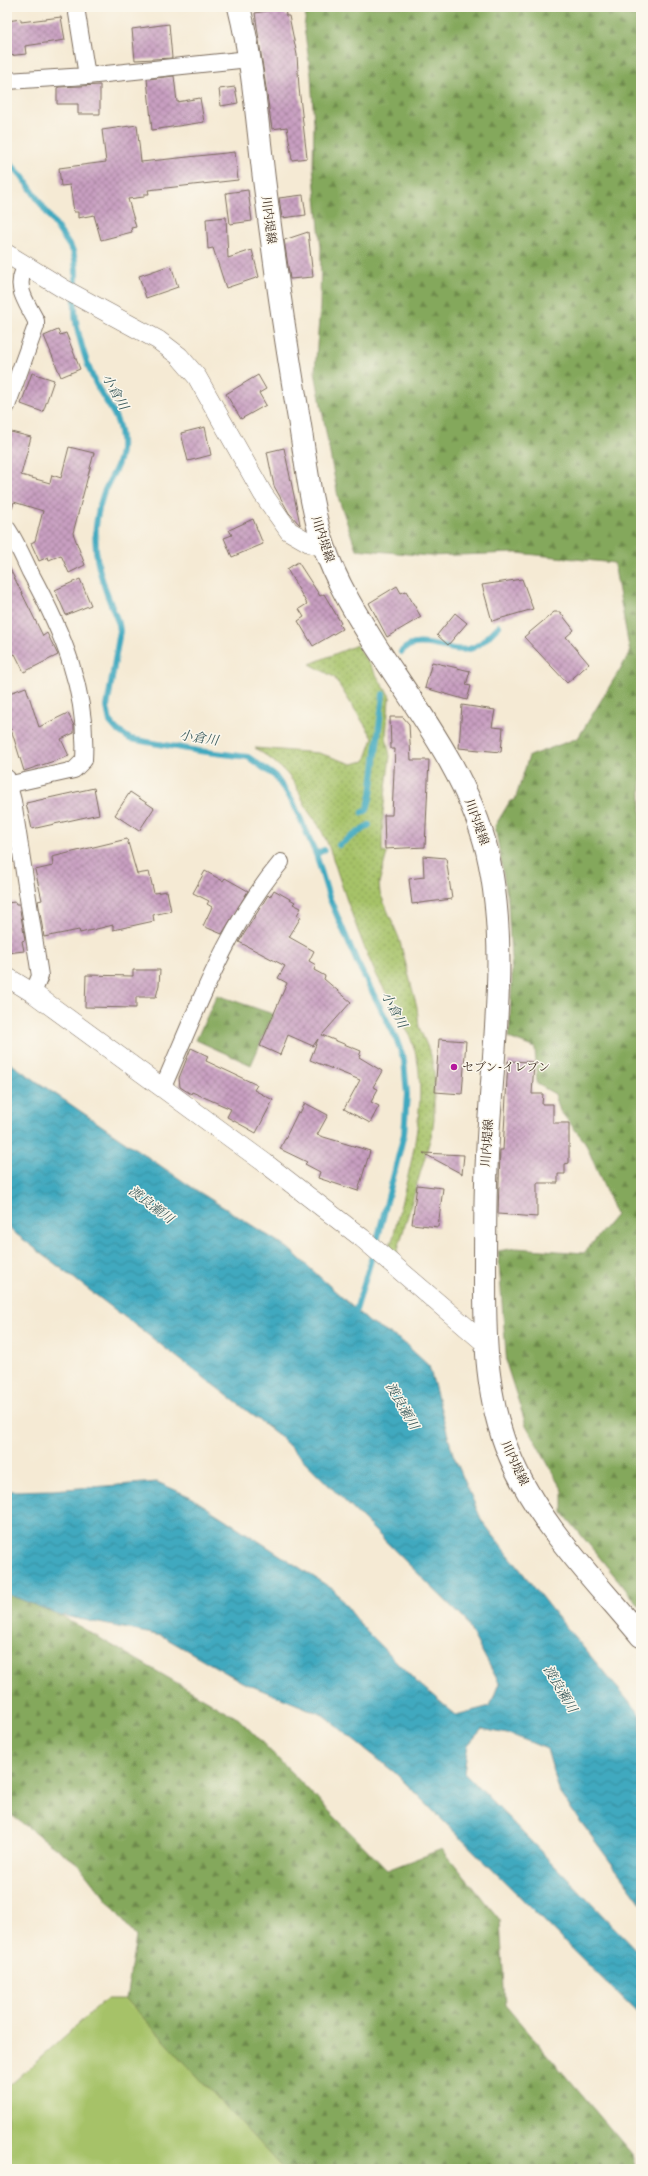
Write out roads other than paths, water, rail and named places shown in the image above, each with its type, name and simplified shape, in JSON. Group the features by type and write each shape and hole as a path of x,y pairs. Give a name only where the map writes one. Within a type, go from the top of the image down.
{"main road":[{"name":"川内堤線","path":"239,7 249,59 283,328 312,502 324,547 353,610 459,778 474,809 488,855 495,902 498,1006 485,1179 486,1344 493,1403 500,1430 510,1457 524,1485 575,1557 641,1636"}],"street":[{"path":"76,7 87,76"},
{"path":"7,82 87,76 249,59"},
{"path":"7,254 64,289 158,340 179,356 197,377 263,494 289,531 310,543 324,547"},
{"path":"7,406 36,326 36,321 19,283 21,273 26,266"},
{"path":"7,528 38,586 66,644 71,660 85,733 84,760 74,770 8,783 28,893 40,976 34,993"},
{"path":"163,1087 219,959 258,889 281,862"},
{"path":"7,977 34,993 163,1087 362,1238 486,1344"}],"water":[{"name":"渡良瀬川","path":"7,1061 196,1190 288,1248 369,1322 402,1341 429,1366 453,1454 482,1521 551,1609 641,1716 641,1903 560,1794 547,1749 512,1735 482,1729 468,1745 464,1772 641,1955 641,2017 394,1772 323,1715 242,1682 162,1636 60,1615 7,1594 7,1491 53,1490 157,1482 189,1496 334,1590 366,1631 417,1682 456,1715 490,1706 499,1683 465,1620 276,1433 7,1227"}],"waterway":[{"name":"小倉川","path":"7,160 22,176 73,251 76,266 75,316 78,332 92,376 114,414 120,430 120,456 103,495 98,513 96,529 96,545 101,577 119,624 120,631 107,707 110,722 117,730 130,739 199,751 248,757 275,776 293,802 316,854 329,897 357,962 396,1038 404,1060 407,1094 404,1134 378,1237 354,1317"},
{"path":"401,652 408,646 416,644 434,645 461,650 469,649 481,643 499,626"},
{"path":"362,813 367,810 371,795 383,694"},
{"path":"339,845 369,825"},
{"path":"316,854 324,850"}],"place":[{"name":"セブン-イレブン","path":"454,1067"}]}
